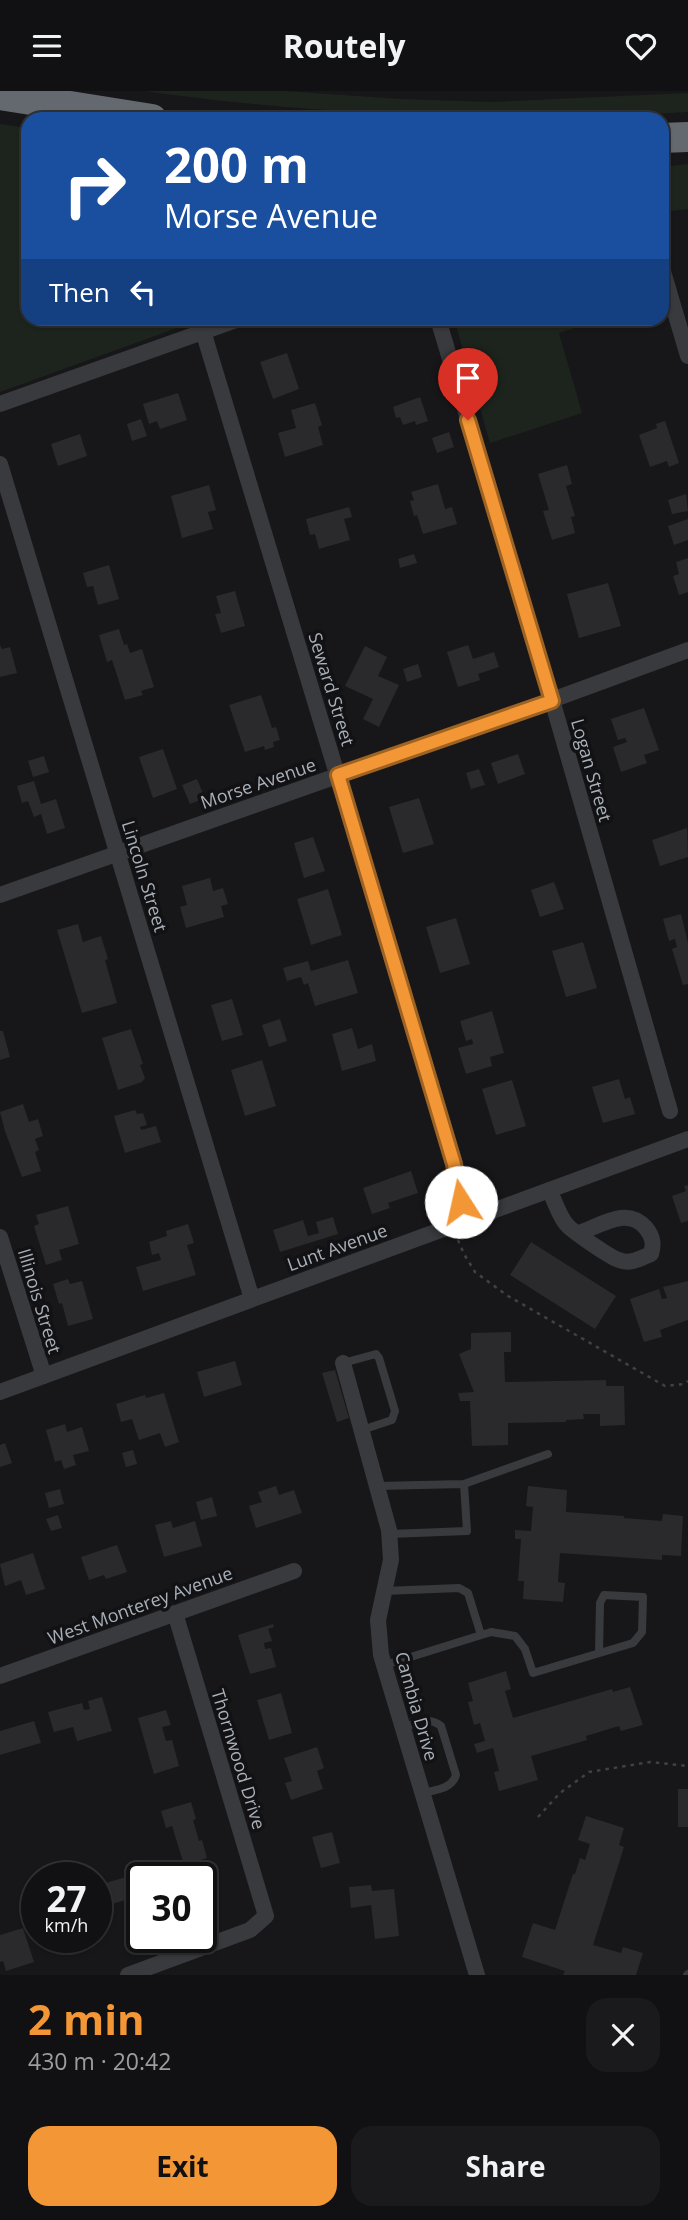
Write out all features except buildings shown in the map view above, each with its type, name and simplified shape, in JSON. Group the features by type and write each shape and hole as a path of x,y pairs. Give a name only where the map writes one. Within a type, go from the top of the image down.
{"highway":[{"path":"0,95 108,112"},
{"path":"669,138 688,137"}],"street":[{"path":"669,292 688,356"},
{"path":"0,404 219,326"},
{"name":"Logan Street","path":"440,326 670,1111"},
{"name":"Seward Street","path":"204,331 454,1164 464,1221"},
{"name":"Lincoln Street","path":"0,464 252,1299"},
{"name":"Morse Avenue","path":"0,895 552,701 688,650"},
{"name":"Lunt Avenue","path":"0,1392 688,1139"},
{"path":"549,1190 567,1225 579,1233"},
{"name":"Illinois Street","path":"0,1237 44,1376"},
{"name":"Cambia Drive","path":"343,1363 390,1534 391,1560 378,1621 384,1665 477,1975"},
{"name":"West Monterey Avenue","path":"0,1676 294,1571"},
{"name":"Thornwood Drive","path":"128,1975 250,1930 266,1916 175,1613"}],"lane":[{"path":"343,1363 376,1354 395,1411 393,1420 362,1430"},
{"path":"377,1486 464,1483 548,1454"},
{"path":"390,1534 467,1531 464,1483"},
{"path":"384,1591 459,1588 468,1593 481,1635"},
{"path":"384,1665 491,1632 515,1636 525,1649 533,1673 633,1643 642,1632 643,1597 604,1595 600,1603 599,1653"},
{"path":"403,1727 428,1720 441,1726 456,1775 447,1787 422,1793"}],"path":[{"path":"457,1237 475,1272 508,1296 665,1386 688,1381"},
{"path":"538,1817 560,1793 589,1772 650,1762 688,1766"}],"shaded area":[{"path":"144,91 284,91 492,102 688,93 688,112 348,112"},
{"path":"0,124 21,127 21,326 183,326 0,392"},
{"path":"688,164 688,209 669,211 669,166"},
{"path":"456,326 581,326 559,333 582,413 490,443"}],"route":[{"path":"461,1202 454,1164 338,775 552,701 468,420"}]}
